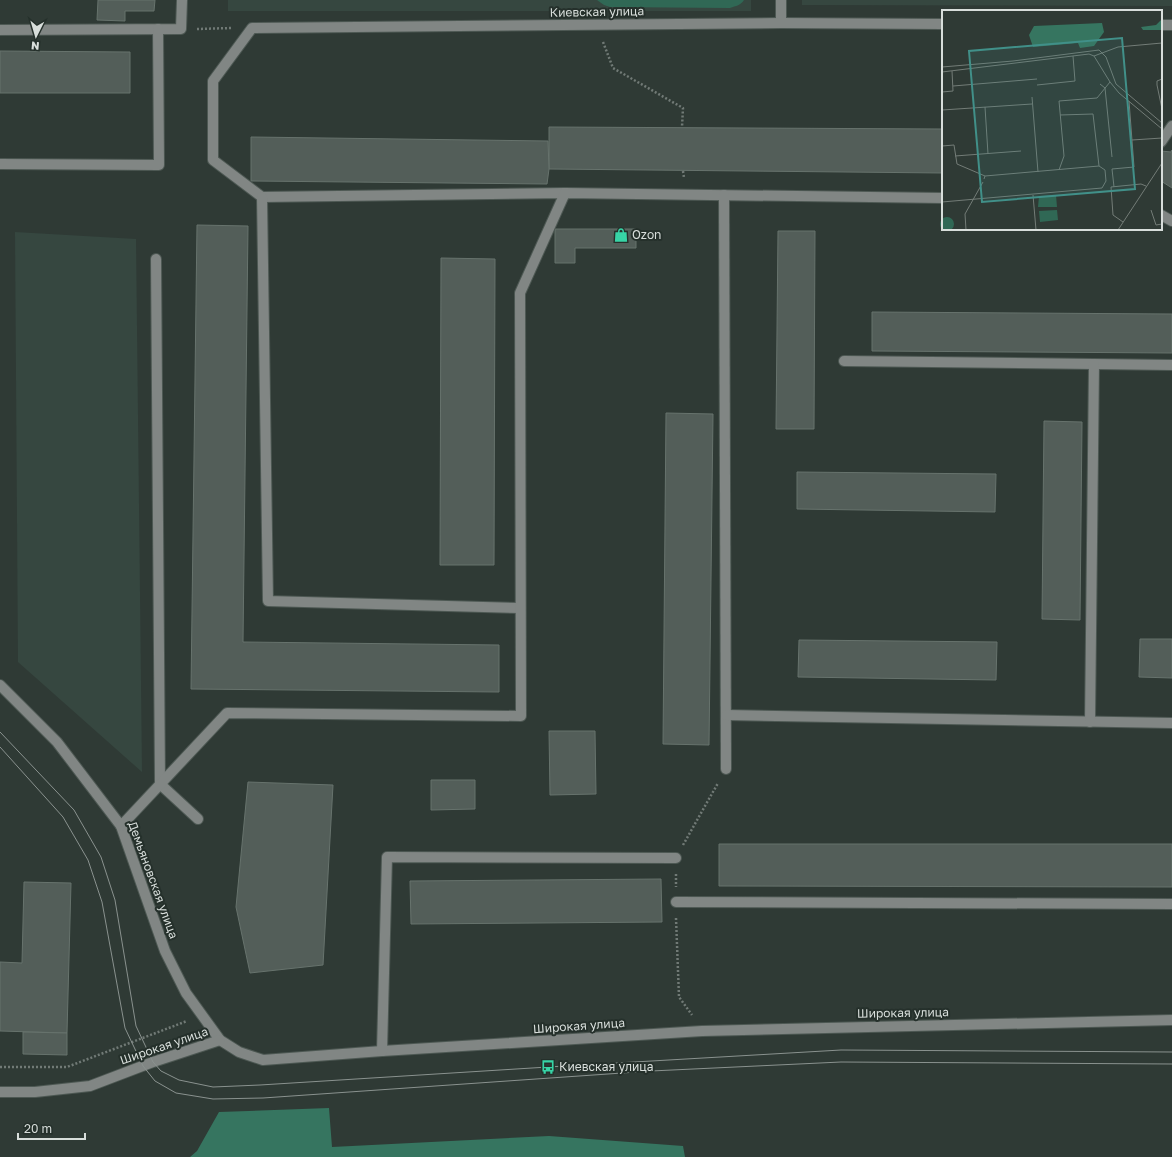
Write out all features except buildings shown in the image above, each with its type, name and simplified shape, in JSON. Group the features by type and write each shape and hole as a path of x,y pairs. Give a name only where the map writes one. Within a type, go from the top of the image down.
{"street":[{"path":"0,30 181,29 182,0"},
{"path":"781,0 781,23"},
{"name":"Киевская улица","path":"252,28 596,24 942,24"},
{"path":"252,28 213,81 213,160 262,197 565,193 942,198"},
{"path":"0,164 159,165 158,29"},
{"path":"1162,141 1172,126"},
{"path":"121,826 227,713 521,716 520,294 565,193"},
{"path":"724,195 726,769"},
{"path":"262,197 268,600 520,608"},
{"path":"1162,216 1172,221"},
{"path":"156,259 160,784 198,819"},
{"path":"844,361 1172,365"},
{"path":"1090,722 1094,364"},
{"name":"Демьяновская улица","path":"0,685 57,742 121,826 165,951 186,993 220,1040"},
{"path":"726,715 1172,723"},
{"path":"382,1051 388,857 676,858"},
{"path":"676,902 1172,904"},
{"name":"Широкая улица","path":"0,1092 35,1092 90,1086 153,1062 220,1040 239,1052 263,1060 702,1031 1172,1020"}],"path":[{"path":"596,24 613,68 683,108 682,127"},
{"path":"181,29 252,28"},
{"path":"0,1067 67,1067 202,1015"}],"shaded area":[{"path":"228,0 751,0 751,11 228,11"},
{"path":"802,0 1172,0 1172,6 802,5"},
{"path":"15,232 136,239 142,772 18,662"}],"green space":[{"path":"597,0 744,0 740,4 730,8 610,7"},
{"path":"329,1108 332,1147 549,1136 683,1146 685,1157 190,1157 197,1151 219,1112"}],"tram line":[{"path":"0,732 74,810 101,857 115,900 136,1026 153,1062 161,1071 179,1080 213,1087 260,1085 841,1050 1172,1052"},
{"path":"0,747 63,817 88,860 102,902 125,1028 143,1066 155,1081 176,1093 213,1099 263,1098 651,1071 841,1062 1172,1064"}],"place":[{"name":"Ozon","path":"621,235"},
{"name":"Киевская улица","path":"548,1067"}]}
